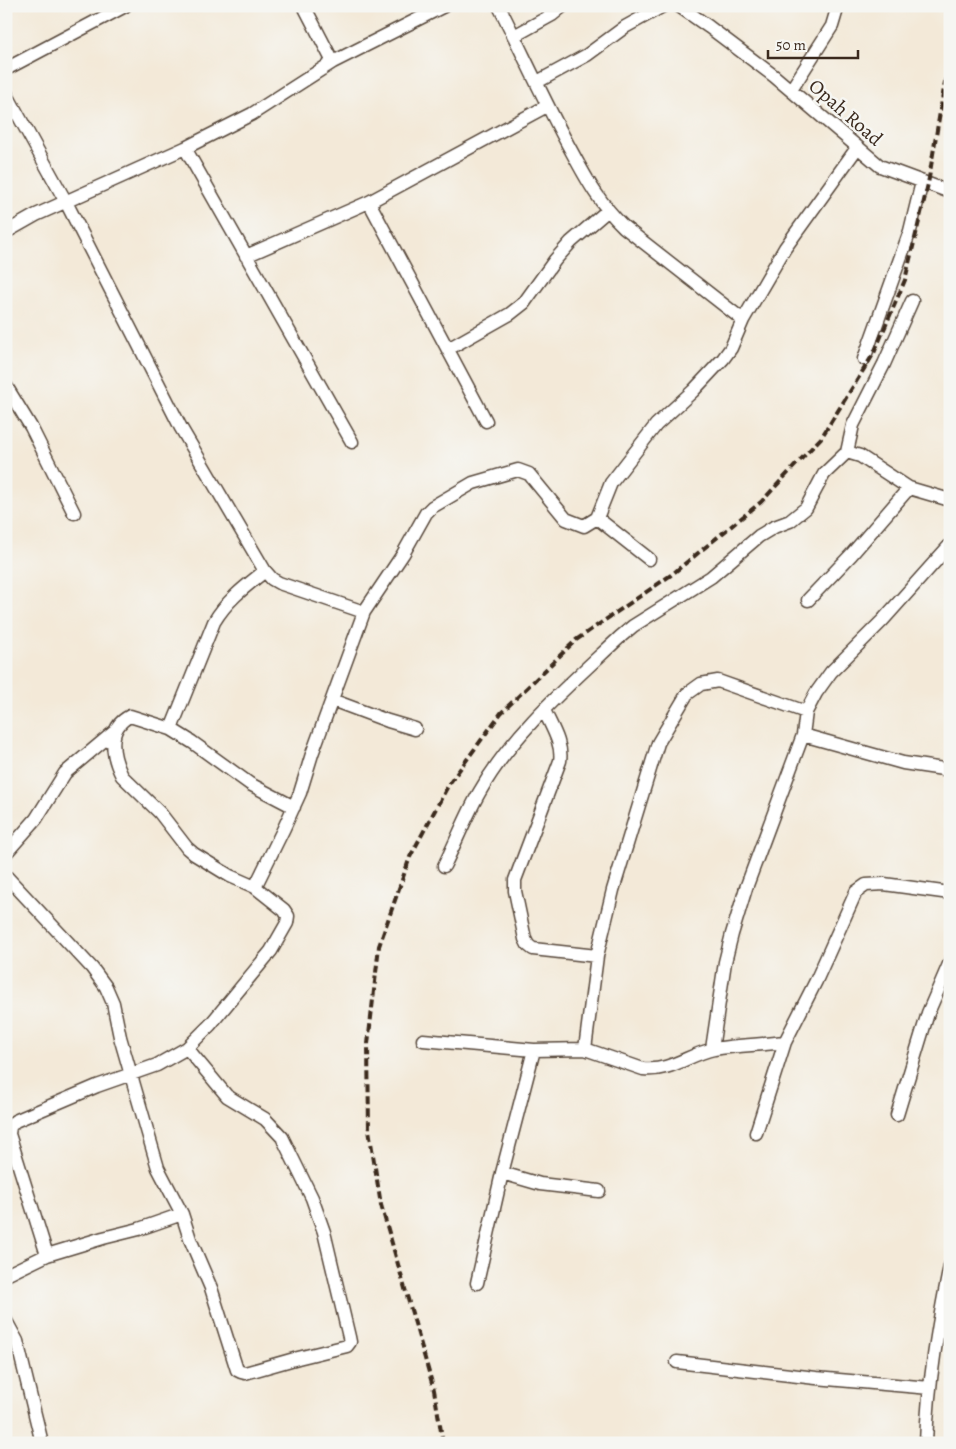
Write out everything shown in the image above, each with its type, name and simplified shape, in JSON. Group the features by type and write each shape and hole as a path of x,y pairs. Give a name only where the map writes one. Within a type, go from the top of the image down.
{"street":[{"path":"304,6 333,62"},
{"path":"6,232 36,214 185,148 252,114 333,62 444,6"},
{"path":"499,6 547,106 592,190 607,211 624,227 742,320"},
{"path":"514,36 552,15 563,6"},
{"path":"537,82 587,54 625,27 663,6"},
{"name":"Opah Road","path":"679,6 791,90 880,166 950,192"},
{"path":"791,90 832,26 838,6"},
{"path":"6,69 121,7"},
{"path":"6,93 66,202 181,428 265,570 272,579 279,583 364,612"},
{"path":"246,256 369,202 547,106"},
{"path":"185,148 352,442"},
{"path":"254,887 294,807 364,612 403,554 426,514 432,507 473,483 518,470 529,474 566,519 584,526 597,518 611,483 656,425 723,359 731,348 742,320 785,248 857,148"},
{"path":"864,359 910,231 922,182"},
{"path":"369,202 486,421"},
{"path":"448,349 510,314 524,303 570,242 607,211"},
{"path":"444,866 479,792 525,730 544,710 633,626 711,577 759,536 774,527 790,521 806,508 824,474 847,452 853,425 874,386 912,301"},
{"path":"6,386 31,427 74,514"},
{"path":"847,452 860,456 909,488 950,500"},
{"path":"808,600 851,555 909,488"},
{"path":"597,518 649,559"},
{"path":"712,1050 725,962 732,934 746,888 803,735 806,712 816,693 831,672 882,621 950,545"},
{"path":"171,728 214,622 221,610 265,570"},
{"path":"585,1049 597,956 613,890 658,743 687,694 701,684 718,681 806,712"},
{"path":"332,700 388,722 415,730"},
{"path":"544,710 560,746 561,754 560,762 515,880 515,891 525,939 533,949 597,956"},
{"path":"6,853 36,819 65,773 114,732 121,720 130,716 171,728 250,784 294,807"},
{"path":"47,1255 9,1134 10,1127 15,1122 59,1101 157,1066 187,1048 210,1025 272,951 288,923 288,916 284,910 254,887 230,876 187,848 160,814 122,776 115,760 114,732"},
{"path":"803,735 903,763 950,770"},
{"path":"6,876 92,968 106,987 113,1003 120,1038 158,1168 182,1214 190,1239 211,1288 237,1370 241,1372 347,1346 350,1342 349,1337 324,1232 312,1198 282,1136 265,1119 227,1096 187,1048"},
{"path":"756,1133 785,1042 816,982 856,892 866,885 884,884 950,893"},
{"path":"898,1115 928,1013 950,962"},
{"path":"423,1040 534,1050 585,1049 643,1069 653,1070 664,1069 712,1050 785,1042"},
{"path":"477,1283 502,1172 534,1050"},
{"path":"502,1172 540,1184 599,1191"},
{"path":"6,1275 47,1255 139,1229 182,1214"},
{"path":"926,1443 930,1388 938,1328 950,1266"},
{"path":"6,1321 17,1341 42,1443"},
{"path":"677,1362 816,1378 930,1388"}],"railway":[{"path":"443,1443 434,1390 381,1205 369,1130 368,1044 379,946 410,857 449,784 501,713 576,640 671,575 761,502 821,438 874,353 905,280 928,184 950,52"}]}
